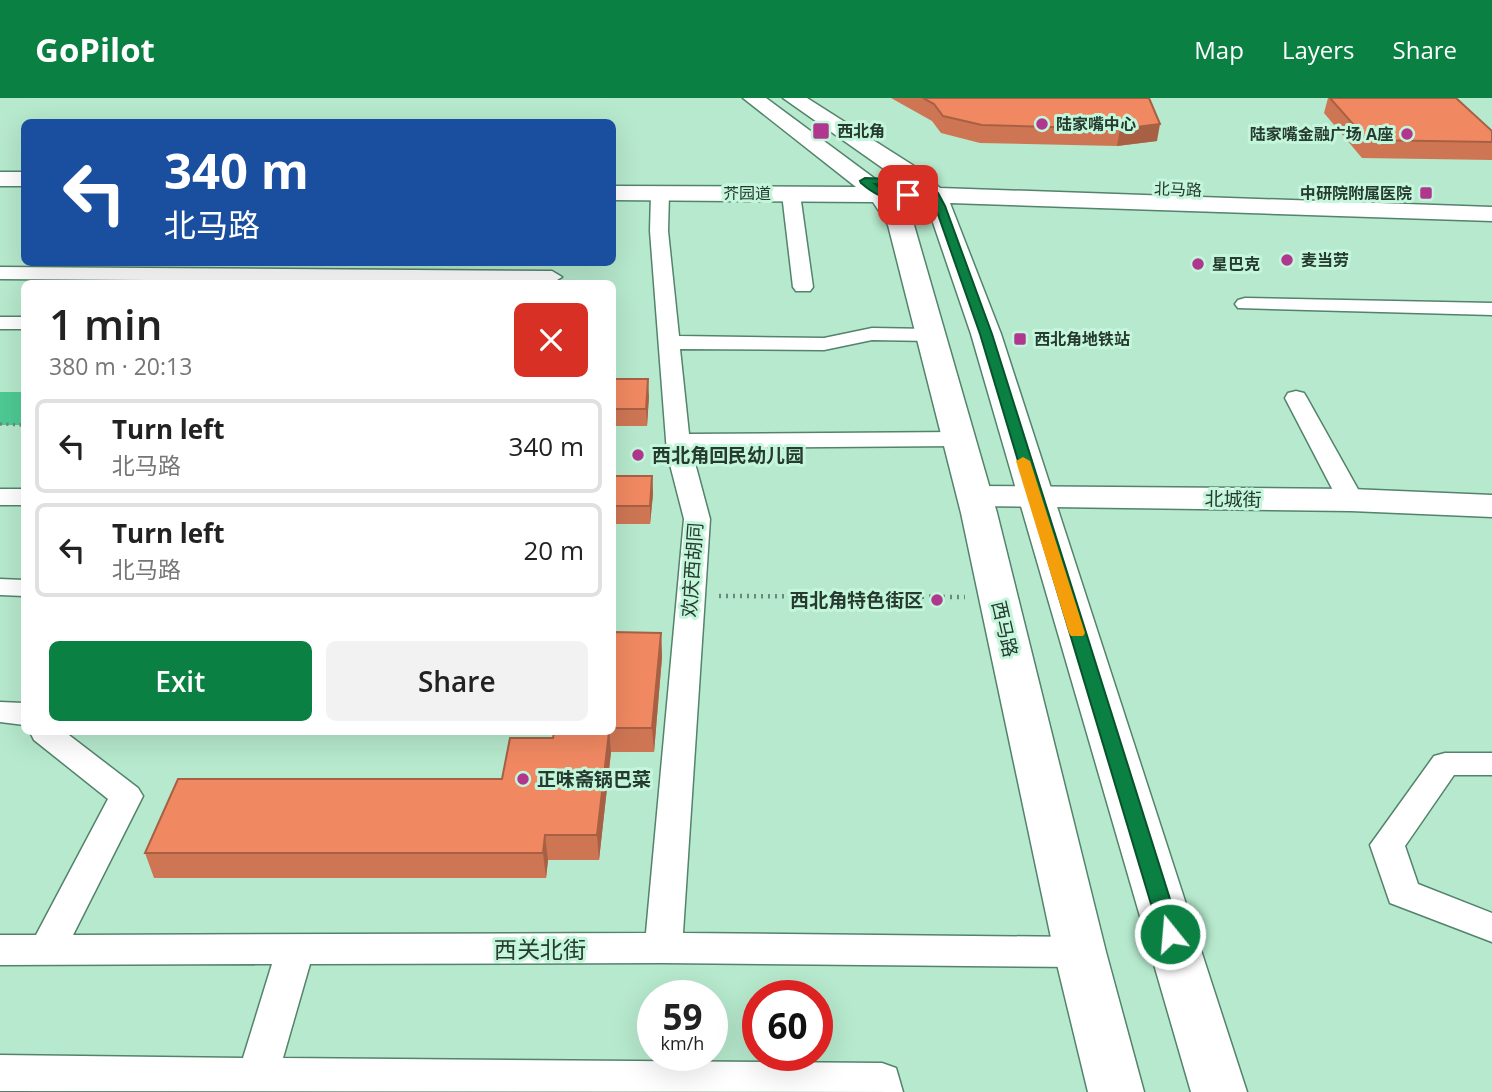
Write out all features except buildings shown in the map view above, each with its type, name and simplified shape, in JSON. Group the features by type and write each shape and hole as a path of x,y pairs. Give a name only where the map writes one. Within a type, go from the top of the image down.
{"main road":[{"name":"西马路","path":"753,98 873,188 901,225 977,505 1080,952 1116,1092"},
{"path":"793,98 927,189 971,288 1219,1092"},
{"path":"0,179 21,179"},
{"name":"芥园道","path":"616,180 873,188"},
{"name":"芥园道","path":"616,193 791,194 873,188"},
{"name":"北马路","path":"873,188 1492,199"},
{"name":"北马路","path":"927,189 1492,214"},
{"path":"0,192 21,192"},
{"name":"北城街","path":"977,505 1351,500 1492,506"},
{"name":"北城街","path":"1037,505 1492,523"}],"street":[{"name":"欢庆西胡同","path":"660,193 659,231 678,441 697,519 663,948"},
{"path":"791,194 803,287"},
{"path":"0,273 373,280 552,277"},
{"path":"1245,304 1492,309"},
{"path":"0,323 21,323"},
{"path":"668,342 824,344 872,334 931,335"},
{"path":"1296,398 1351,500"},
{"path":"678,441 959,439"},
{"path":"0,497 21,497"},
{"path":"0,587 21,588"},
{"path":"47,950 126,796 48,735"},
{"path":"1492,764 1445,764 1387,845 1403,893 1492,928"},
{"name":"西关北街","path":"0,950 663,948 1080,952"},
{"path":"255,1084 295,950"},
{"path":"0,1073 255,1084 882,1081 883,1092"}],"path":[{"path":"0,424 21,425"},
{"path":"691,596 998,597"}],"green space":[{"path":"0,392 21,392 21,425 0,425"}],"slow traffic":[{"path":"1023,461 1077,633"}],"place":[{"name":"陆家嘴中心","path":"1042,124"},
{"name":"西北角","path":"821,131"},
{"name":"陆家嘴金融广场 A座","path":"1407,134"},
{"name":"中研院附属医院","path":"1426,193"},
{"name":"麦当劳","path":"1287,260"},
{"name":"星巴克","path":"1198,264"},
{"name":"西北角地铁站","path":"1020,339"},
{"name":"西北角回民幼儿园","path":"638,455"},
{"name":"西北角特色街区","path":"937,600"},
{"name":"正味斋锅巴菜","path":"523,779"}],"route":[{"path":"908,195 881,195 865,181 920,182 934,195 940,206 986,334 1170,934"}]}
